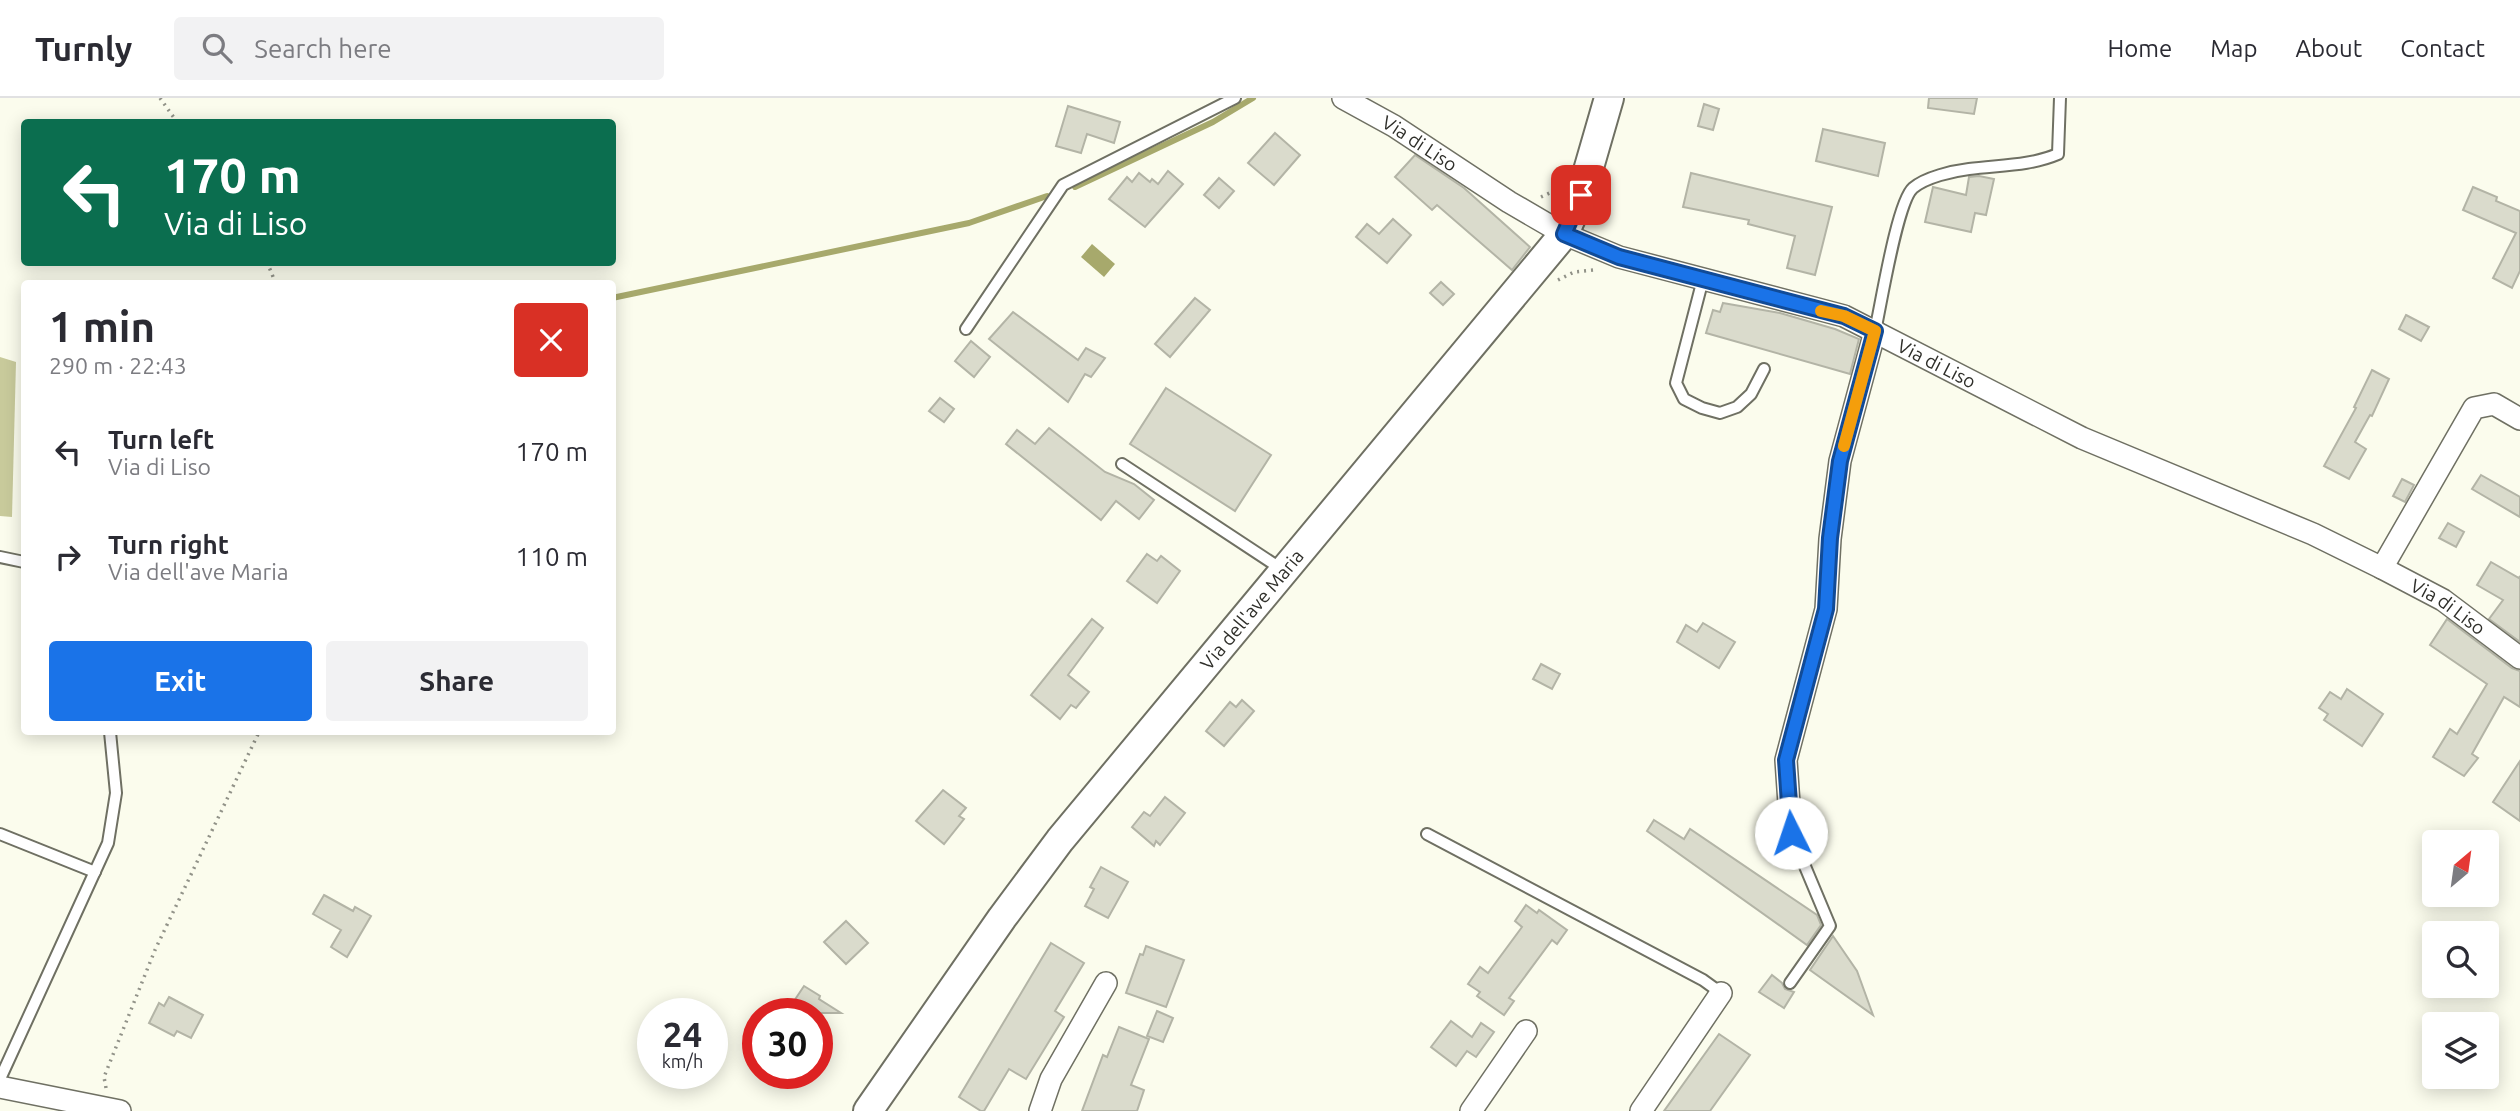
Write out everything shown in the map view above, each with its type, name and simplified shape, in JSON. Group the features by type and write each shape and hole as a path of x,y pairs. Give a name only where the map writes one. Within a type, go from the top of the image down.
{"street":[{"name":"Via di Liso","path":"1343,98 1394,126 1509,202 1564,234 1619,257 1844,316 2082,438 2313,534 2382,568 2443,600 2520,658"},
{"name":"Via dell'ave Maria","path":"867,1111 1060,840 1564,234 1581,195 1609,98"},
{"path":"1791,833 1786,760 1826,609 1830,538 1840,461 1875,331"},
{"path":"2382,568 2474,408 2494,404 2520,419"},
{"path":"1040,1111 1051,1079 1106,983"},
{"path":"1641,1111 1721,993"},
{"path":"1471,1111 1526,1031"},
{"path":"0,1087 53,1105 114,1110"}],"lane":[{"path":"966,329 1063,185 1235,98"},
{"path":"1875,331 1902,207 1912,188 1965,169 2042,161 2058,154 2060,98"},
{"path":"1703,279 1676,383 1684,399 1702,408 1720,412 1738,407 1751,394 1764,369"},
{"path":"1122,464 1284,571"},
{"path":"0,558 21,562"},
{"path":"0,1079 108,843 116,793 110,735"},
{"path":"1790,983 1830,926 1791,833"},
{"path":"0,834 95,872"},
{"path":"1427,834 1703,980 1721,993"}],"path":[{"path":"160,98 175,119"},
{"path":"1536,198 1554,192 1562,184"},
{"path":"1555,281 1574,272 1602,269"},
{"path":"114,1110 104,1077 156,950 258,735"}],"shaded area":[{"path":"1092,244 1115,264 1104,277 1081,257"},
{"path":"0,357 16,362 12,517 0,516"}],"building":[{"path":"1929,98 1977,98 1974,114 1928,108"},
{"path":"1704,104 1719,109 1713,130 1698,126"},
{"path":"1068,106 1120,122 1114,143 1087,134 1081,153 1056,146"},
{"path":"1823,129 1885,143 1878,176 1816,161"},
{"path":"1275,133 1300,155 1274,185 1248,163"},
{"path":"1415,155 1464,188 1530,247 1512,270 1437,205 1432,210 1395,177"},
{"path":"1168,171 1183,184 1145,227 1109,199 1127,177 1132,182 1139,173 1150,182 1152,179 1158,184"},
{"path":"1691,173 1832,207 1815,275 1787,268 1795,236 1748,224 1749,220 1683,207"},
{"path":"1969,177 1994,179 1986,215 1975,213 1971,232 1925,222 1933,187 1966,195"},
{"path":"1219,178 1234,191 1219,208 1204,195"},
{"path":"2473,187 2520,211 2520,271 2512,288 2493,278 2516,233 2463,210"},
{"path":"1393,219 1411,235 1387,263 1356,237 1367,224 1379,234"},
{"path":"1441,282 1454,294 1443,305 1430,293"},
{"path":"1195,298 1210,310 1170,357 1155,344"},
{"path":"1723,303 1780,313 1859,339 1850,374 1706,333 1713,310 1720,312"},
{"path":"1013,312 1078,360 1086,348 1105,358 1091,377 1085,374 1068,402 989,339"},
{"path":"2406,315 2429,327 2421,341 2399,329"},
{"path":"971,341 990,357 974,377 955,361"},
{"path":"2372,370 2389,379 2372,416 2370,415 2355,442 2366,449 2349,479 2324,466 2356,408 2354,407"},
{"path":"1166,388 1271,455 1235,511 1130,444"},
{"path":"940,398 954,409 944,422 929,411"},
{"path":"1049,428 1105,472 1134,484 1154,500 1139,519 1116,501 1101,520 1006,444 1017,430 1035,444"},
{"path":"2481,475 2520,497 2520,517 2472,489"},
{"path":"2402,479 2414,485 2405,502 2393,496"},
{"path":"2448,523 2464,532 2456,547 2439,538"},
{"path":"1147,554 1157,561 1161,556 1180,571 1157,603 1127,581"},
{"path":"2491,562 2519,578 2520,576 2520,642 2489,619 2503,600 2477,585"},
{"path":"1092,619 1103,628 1068,675 1089,692 1076,708 1071,705 1060,719 1031,695"},
{"path":"2447,619 2512,668 2520,671 2520,707 2504,697 2472,754 2478,758 2464,776 2433,757 2450,729 2457,734 2487,684 2430,645"},
{"path":"1703,623 1735,642 1719,668 1677,642 1686,625 1697,632"},
{"path":"1541,664 1560,674 1552,689 1533,679"},
{"path":"2347,689 2383,714 2362,746 2324,720 2328,714 2319,708 2330,692 2341,699"},
{"path":"1242,700 1254,711 1224,746 1206,731 1230,702 1236,707"},
{"path":"2520,761 2520,821 2493,802"},
{"path":"943,790 966,808 959,816 964,819 944,844 916,821"},
{"path":"1165,797 1185,813 1160,845 1156,841 1154,846 1132,827 1144,812 1150,816"},
{"path":"1654,820 1684,839 1690,829 1817,915 1821,925 1807,945 1647,831"},
{"path":"1101,867 1128,882 1108,918 1085,906 1094,889 1090,887"},
{"path":"324,895 353,911 355,907 371,916 347,957 331,947 341,930 313,914"},
{"path":"1526,905 1537,913 1539,910 1567,930 1557,944 1552,940 1509,998 1514,1001 1504,1015 1477,996 1480,992 1468,984 1480,967 1488,973 1522,927 1515,921"},
{"path":"846,921 868,943 846,964 824,942"},
{"path":"1833,936 1857,971 1873,1015 1810,970"},
{"path":"1051,943 1084,963 1055,1011 1064,1017 1026,1079 1009,1069 984,1111 981,1111 959,1097"},
{"path":"1146,946 1184,960 1166,1007 1126,993 1140,954 1143,955"},
{"path":"1772,975 1785,989 1794,992 1784,1008 1759,992"},
{"path":"804,986 820,996 819,998 796,998"},
{"path":"169,997 203,1015 191,1038 177,1031 174,1036 149,1023 159,1003 164,1006"},
{"path":"1157,1011 1173,1018 1163,1042 1147,1036"},
{"path":"1451,1021 1472,1037 1481,1023 1494,1032 1476,1057 1467,1051 1456,1066 1431,1047"},
{"path":"1119,1027 1149,1039 1131,1085 1144,1090 1137,1111 1082,1111 1103,1055 1107,1057"},
{"path":"1719,1034 1750,1055 1710,1111 1664,1111"}],"waterway":[{"path":"1075,187 1213,122 1253,98"},
{"path":"616,297 969,223 1047,196"}],"slow traffic":[{"path":"1821,311 1844,316 1875,331 1844,446"}],"route":[{"path":"1581,195 1564,234 1619,257 1844,316 1875,331 1840,461 1830,538 1826,609 1786,760 1791,833"}]}
